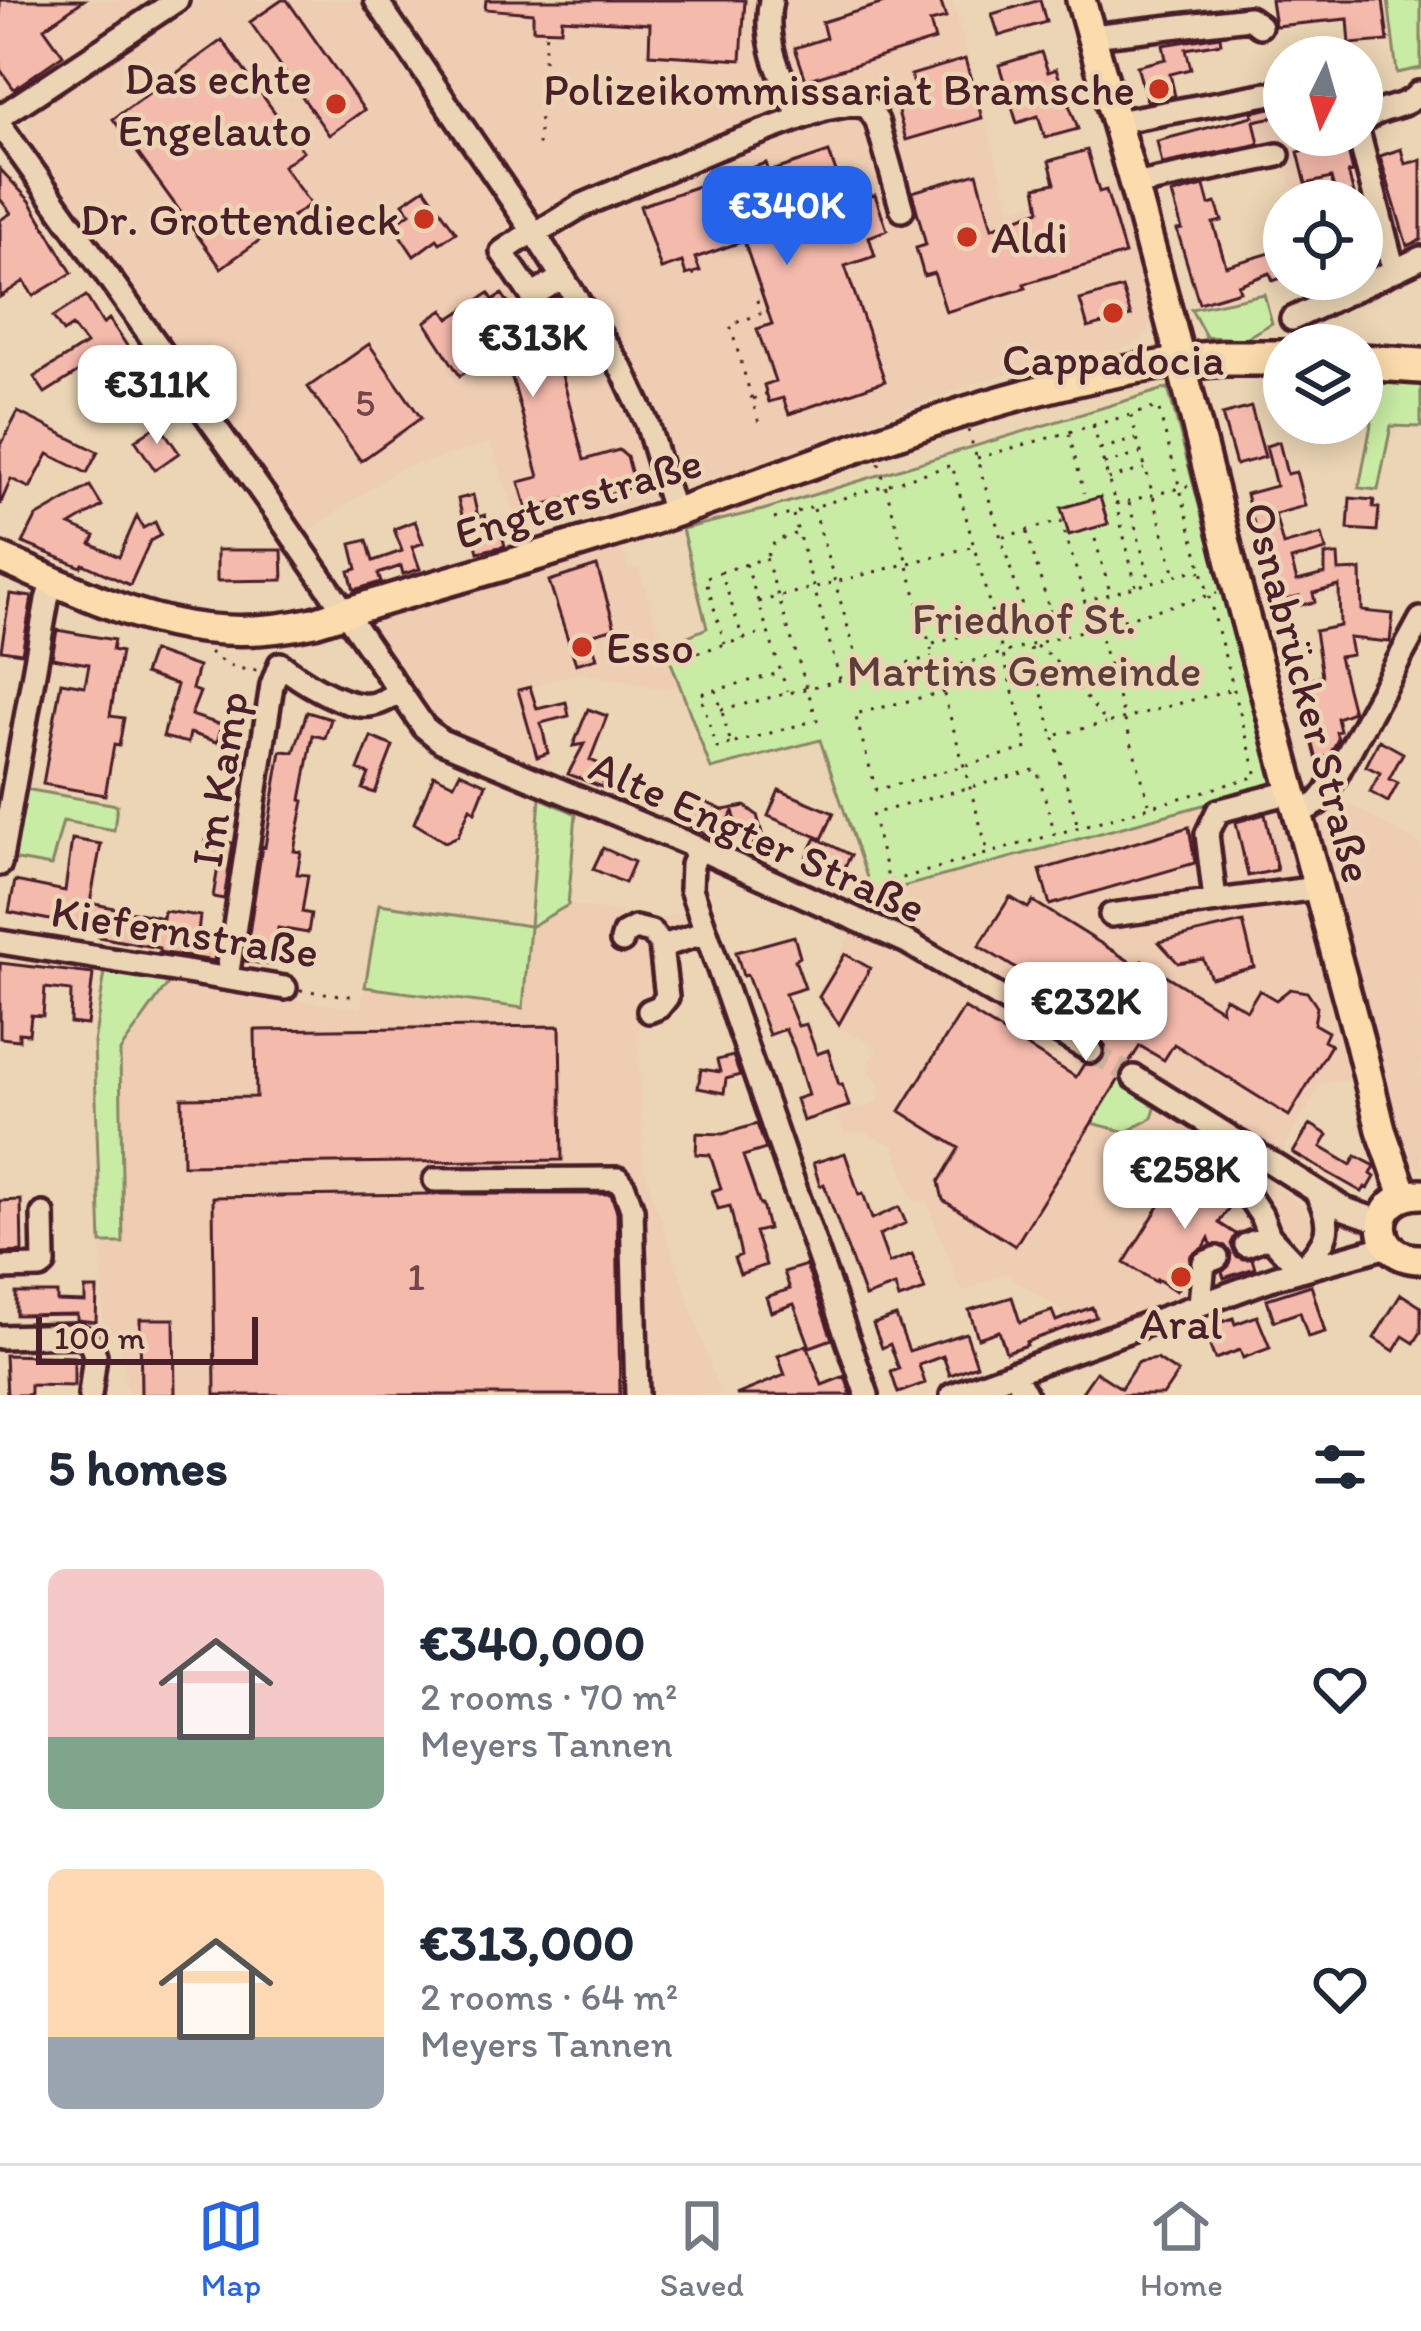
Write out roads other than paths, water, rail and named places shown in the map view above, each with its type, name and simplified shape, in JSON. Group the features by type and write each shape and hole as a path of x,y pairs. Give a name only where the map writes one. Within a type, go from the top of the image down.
{"highway":[{"path":"1181,362 1263,359"},
{"path":"1383,363 1421,366"}],"main road":[{"name":"Osnabrücker Straße","path":"1081,0 1135,185 1381,1130 1413,1195"},
{"name":"Engterstraße","path":"0,558 146,618 204,630 283,629 674,513 963,413 1054,386 1181,362"},
{"path":"1413,1195 1388,1207 1385,1234 1406,1258 1421,1258"}],"street":[{"path":"0,121 177,0"},
{"path":"376,0 622,371 647,423 674,513"},
{"path":"771,0 767,17 770,45 800,117"},
{"path":"1092,36 1190,31 1250,18 1260,26"},
{"path":"1383,110 1405,105 1420,93"},
{"path":"1116,122 1263,95"},
{"path":"563,277 532,296 502,252 581,206 715,149 800,117 852,104 868,107 877,121 902,210"},
{"name":"Alte Engter Straße","path":"0,121 424,727 441,741 907,942 1090,1051"},
{"path":"1135,185 1273,156"},
{"path":"1364,156 1394,271"},
{"path":"1292,319 1421,258"},
{"path":"0,864 53,580"},
{"path":"1215,900 1207,834 1218,811 1318,803 1421,619"},
{"name":"Im Kamp","path":"227,978 272,686 280,664 304,682 359,706 377,704 399,693"},
{"path":"698,849 691,889 867,1395"},
{"path":"1111,915 1317,888"},
{"path":"622,941 630,929 640,928 651,932 661,946 667,997 649,1011"},
{"path":"661,946 706,932"},
{"name":"Kiefernstraße","path":"0,942 285,988"},
{"path":"1134,1077 1385,1234"},
{"path":"1223,1134 1209,1160 1245,1191 1269,1236 1301,1270"},
{"path":"435,1180 618,1179 632,1209 637,1395"},
{"path":"1301,1270 1327,1234 1326,1209 1316,1191"},
{"path":"0,1268 44,1264 44,1214"},
{"path":"952,1395 1301,1270 1385,1234"},
{"path":"1246,1245 1269,1236"},
{"path":"1200,1304 1204,1263 1216,1258"},
{"path":"0,1336 77,1335 91,1341 90,1395"},
{"path":"1014,1372 1026,1395"}],"tunnel":[{"path":"1091,1051 1134,1077"}],"place":[{"name":"Polizeikommissariat Bramsche","path":"1159,89"},
{"name":"Das echte Engelauto","path":"336,104"},
{"name":"Dr. Grottendieck","path":"424,219"},
{"name":"Aldi","path":"967,237"},
{"name":"Cappadocia","path":"1113,313"},
{"name":"Esso","path":"582,647"},
{"name":"Aral","path":"1181,1277"}],"park label":[{"name":"Friedhof St. Martins Gemeinde","path":"1024,644"}]}
